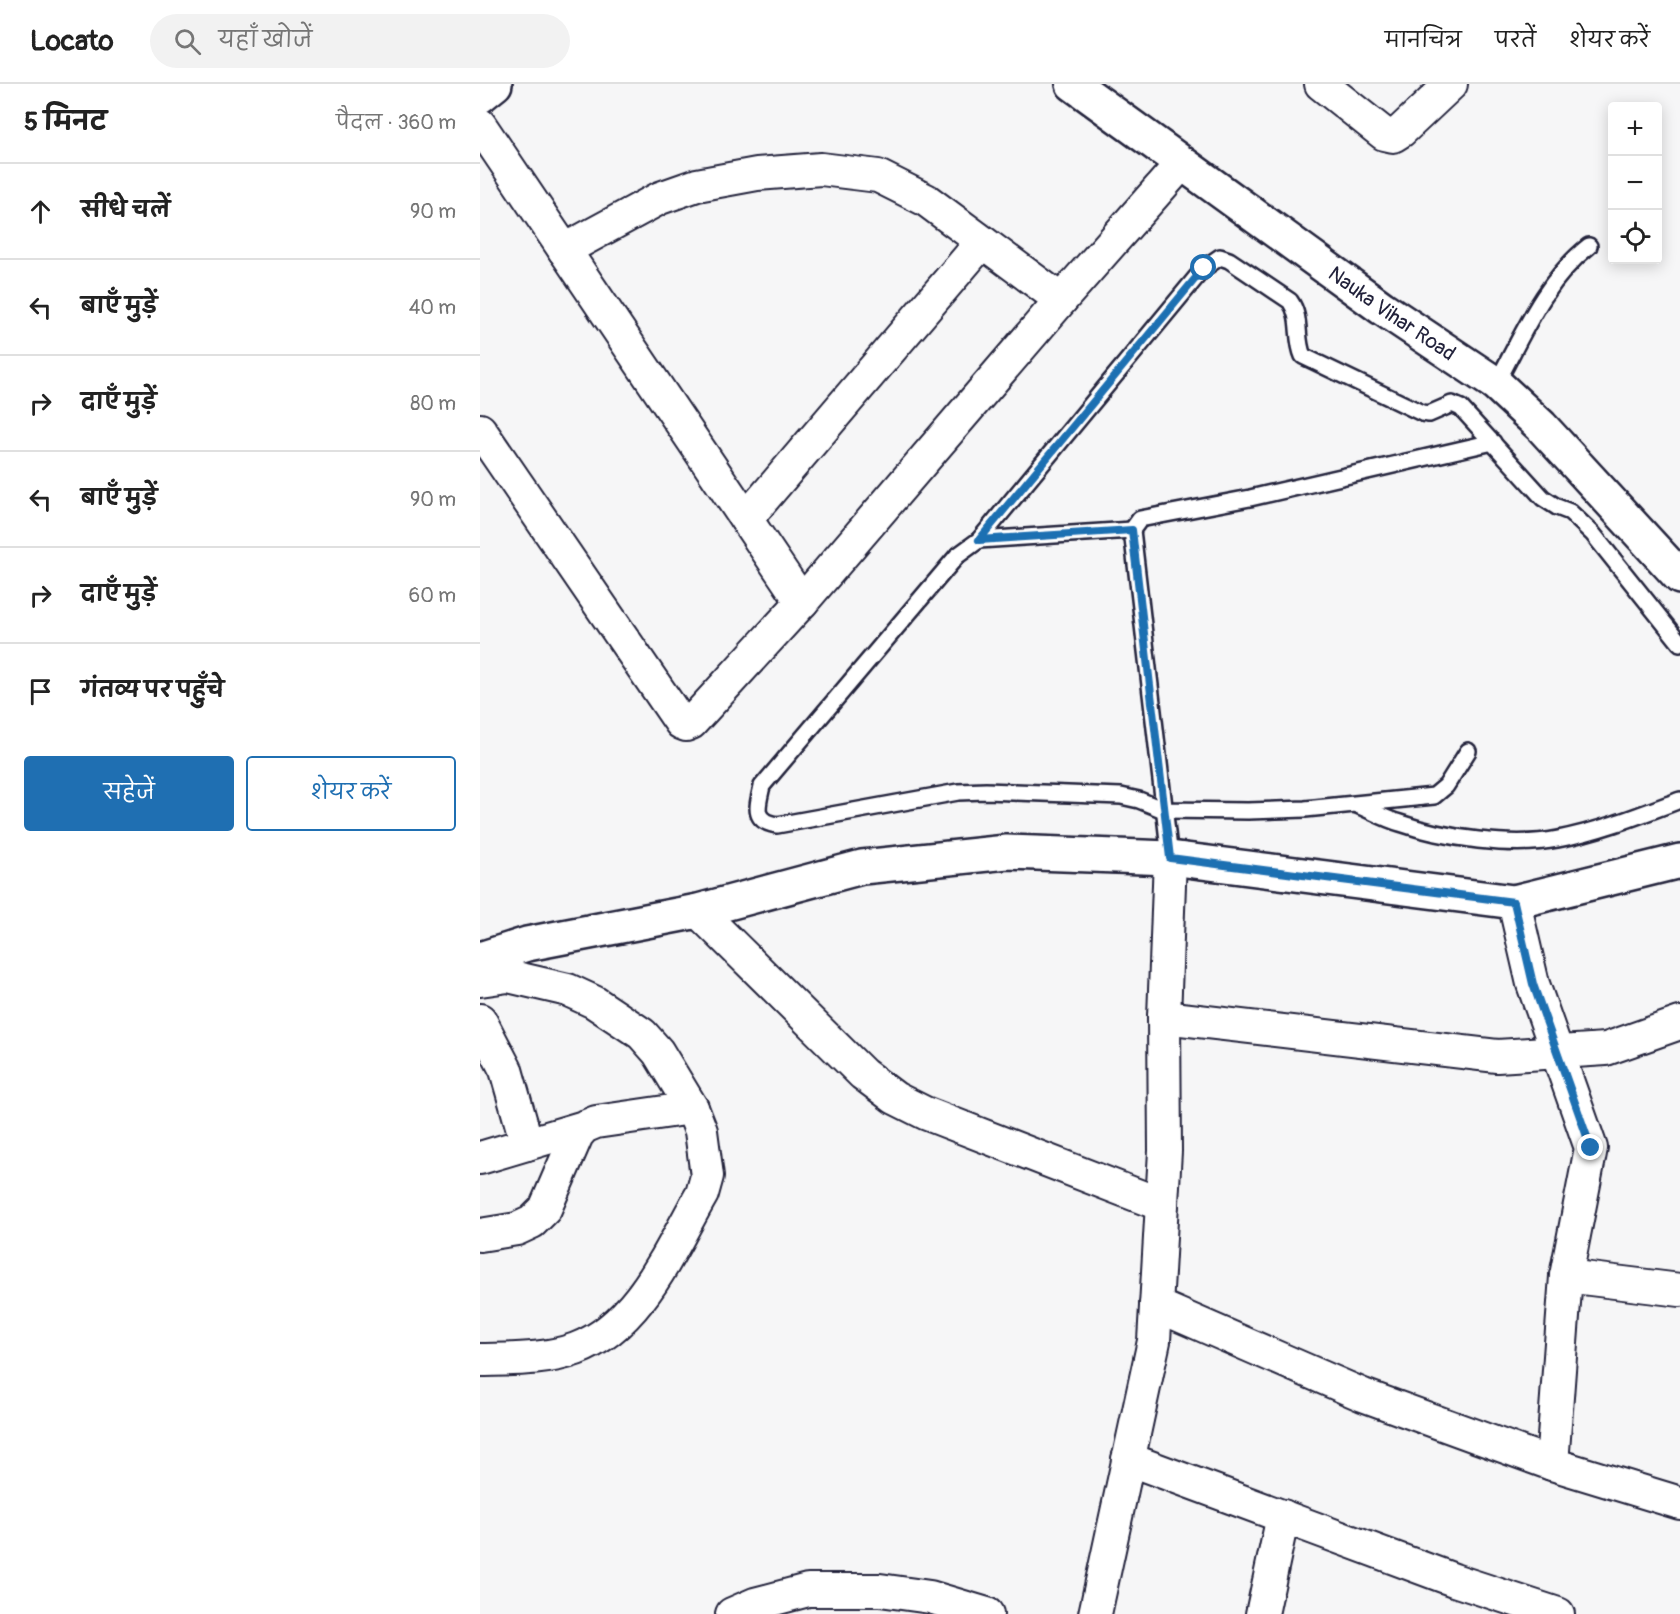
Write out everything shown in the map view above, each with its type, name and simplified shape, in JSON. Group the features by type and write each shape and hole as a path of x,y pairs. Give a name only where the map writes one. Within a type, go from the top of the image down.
{"street":[{"path":"480,96 495,84"},
{"name":"Nauka Vihar Road","path":"1073,84 1382,308 1496,384 1541,426 1680,577"},
{"path":"1322,84 1384,134 1393,136 1451,84"},
{"path":"480,125 802,602"},
{"path":"480,430 681,723 686,725 691,723 802,602 1061,300 1182,163"},
{"path":"564,250 660,198 697,185 757,174 821,169 878,176 926,200 1061,300"},
{"path":"746,519 982,242"},
{"path":"480,959 526,944 698,911 862,867 1007,852 1170,858 1514,902 1680,861"},
{"path":"1095,1614 1154,1341 1165,1151 1164,1017 1170,858"},
{"path":"1514,902 1533,984 1591,1148 1566,1276 1551,1464"},
{"path":"698,911 862,1074 895,1098 925,1113 1162,1205"},
{"path":"480,980 508,976 568,990 594,1002 642,1034 658,1052 692,1108 701,1131 707,1176 702,1194 643,1296 627,1315 593,1341 576,1349 548,1356 480,1360"},
{"path":"1164,1017 1497,1056 1606,1049 1680,1023"},
{"path":"480,1020 506,1070 527,1144"},
{"path":"480,1158 596,1122 692,1108"},
{"path":"480,1235 518,1229 532,1222 545,1209 577,1135 584,1127"},
{"path":"1566,1276 1680,1290"},
{"path":"1156,1305 1363,1395 1551,1464 1680,1503"},
{"path":"1128,1459 1454,1580 1558,1614"},
{"path":"1262,1614 1283,1516"},
{"path":"732,1614 754,1604 808,1590 880,1590 930,1597 987,1614"}],"lane":[{"path":"1496,384 1535,311 1559,275 1572,259 1589,246"},
{"path":"1468,751 1446,786 1434,796 1305,809 1164,810 1121,796 986,791 958,792 777,825 766,823 759,816 758,806 762,786 957,556 979,540 1204,268 1220,257 1229,260 1290,301 1299,319 1300,350 1303,356 1422,413 1429,414 1452,404 1461,408 1543,498 1570,512 1593,534 1680,643"},
{"path":"1170,858 1132,530 1140,519 1250,498 1493,442"},
{"path":"979,540 1132,530"},
{"path":"1355,804 1408,826 1455,836 1520,843 1557,840 1604,828 1680,800"}],"route":[{"path":"1204,268 979,540 1132,530 1170,858 1514,902 1533,984 1591,1148"}]}
